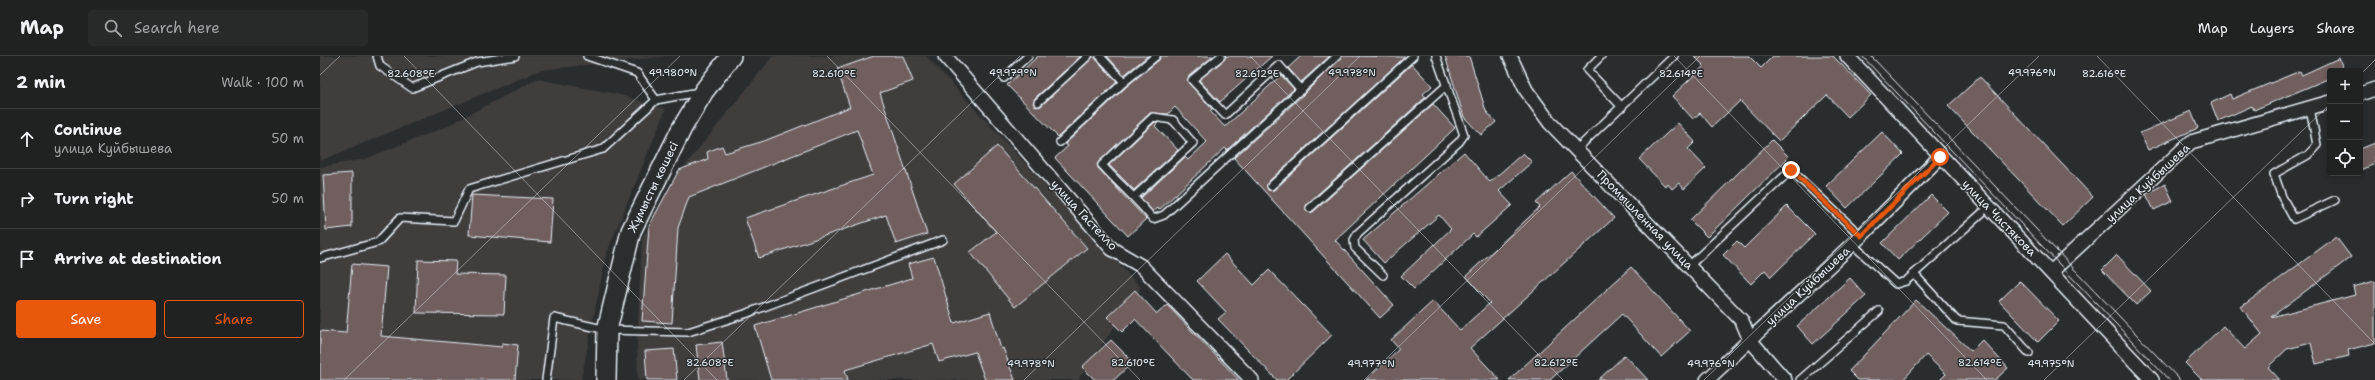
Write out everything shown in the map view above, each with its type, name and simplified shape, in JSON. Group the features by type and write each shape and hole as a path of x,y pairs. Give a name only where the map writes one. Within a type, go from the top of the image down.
{"main road":[{"name":"Жұмысты көшесі","path":"606,380 607,330 631,231 682,128 704,91 731,56"}],"street":[{"name":"улица Гастелло","path":"945,56 1112,249 1141,266 1252,380"},
{"name":"Промышленная улица","path":"1510,56 1526,90 1550,123 1577,149 1742,321 1750,340 1785,380"},
{"name":"улица Чистякова","path":"1847,56 1940,157 2051,272 2152,380"},
{"path":"2363,93 2375,89"},
{"name":"улица Куйбышева","path":"2051,272 2191,142 2327,103"},
{"name":"улица Куйбышева","path":"1707,380 1856,240 1940,157"}],"lane":[{"path":"377,56 380,66 412,88 477,62 515,56"},
{"path":"587,56 637,73 656,100"},
{"path":"1004,78 1028,56"},
{"path":"1038,102 1088,56"},
{"path":"1100,56 1124,82"},
{"path":"1060,142 1124,82 1156,56"},
{"path":"1221,56 1192,80 1225,115 1278,65 1301,90"},
{"path":"1135,196 1193,142 1173,120 1153,117 1102,165 1128,194 1135,196 1154,219 1164,215 1337,56"},
{"path":"1271,186 1413,56"},
{"path":"1383,275 1355,248 1354,240 1358,233 1459,142 1464,135 1436,56"},
{"path":"1601,56 1587,70 1622,106"},
{"path":"1577,149 1674,56"},
{"path":"1310,208 1447,85"},
{"path":"320,258 378,242 400,218 454,221 470,189 603,149 656,100 704,91"},
{"path":"2310,108 2317,145 2308,156 2274,174 2282,196 2294,219 2334,200"},
{"path":"1689,266 1791,170 1896,284 1906,281 1982,213"},
{"path":"546,380 554,318 607,330 688,332 745,314 943,240"},
{"path":"1914,274 1957,321 2004,325 2029,353"},
{"path":"1800,380 1879,311"}],"shaded area":[{"path":"320,56 668,56 541,70 320,161"},
{"path":"773,56 926,56 1141,288 1078,380 638,380 637,342 642,238 679,173"},
{"path":"537,79 617,94 666,109 606,255 581,380 320,380 320,167 365,159 445,127"}],"building":[{"path":"874,56 903,56 913,81 880,93 927,234 896,244 886,215 759,258 745,218 873,175 857,130 689,197 678,228 672,323 642,321 649,226 679,170 708,159 707,152 722,146 725,153 764,141 850,107 837,69"},
{"path":"1038,56 1081,56 1035,98 1033,103 1036,107 1041,106 1093,56 1117,82 1058,137 1007,85"},
{"path":"1107,56 1148,56 1124,75"},
{"path":"1161,56 1213,56 1189,76 1187,81 1212,109 1210,111 1225,127 1281,75 1294,89 1227,150 1225,148 1159,210 1158,208 1153,212 1141,198 1185,157 1188,160 1207,142 1175,107 1168,114 1150,113 1097,164 1098,168 1146,219 1128,236 1055,158 1068,146 1065,144 1127,86 1159,60"},
{"path":"1226,56 1272,56 1220,102 1199,80 1224,60"},
{"path":"1301,56 1330,56 1301,82 1288,68"},
{"path":"1342,56 1405,57 1268,182 1268,190 1274,190 1412,64 1432,86 1423,94 1426,97 1307,204 1306,211 1313,212 1433,104 1455,128 1335,240 1394,305 1380,318 1234,158 1305,93"},
{"path":"1445,56 1469,56 1486,111 1496,122 1481,135 1464,117"},
{"path":"1694,56 1749,56 1761,68 1773,56 1833,56 1871,95 1848,117 1827,95 1779,141 1740,101 1712,127 1700,113 1693,119 1672,96 1704,66"},
{"path":"2339,58 2343,68 2327,68 2327,79 2254,110 2252,106 2218,121 2211,103 2230,94 2232,99 2300,71 2302,75"},
{"path":"1980,77 2093,197 2063,226 1948,106"},
{"path":"2191,111 2198,128 2148,150 2140,133"},
{"path":"1155,122 1158,123 1155,126 1178,150 1134,190 1109,165"},
{"path":"1678,123 1695,142 1688,149 1706,168 1684,189 1679,183 1672,189 1667,183 1665,186 1639,159"},
{"path":"1882,132 1903,154 1847,208 1826,186"},
{"path":"1772,140 1789,157 1707,237 1690,220"},
{"path":"2375,143 2375,164 2363,169 2363,148"},
{"path":"997,146 1087,248 1015,307 970,252 996,232 954,184"},
{"path":"1464,152 1490,182 1523,153 1532,162 1499,191 1512,205 1476,237 1473,234 1414,289 1401,276 1451,229 1439,215 1384,263 1363,240"},
{"path":"1571,171 1614,218 1470,348 1500,380 1366,380 1399,349 1391,340 1433,301 1460,330 1490,303 1466,276 1540,207 1536,203"},
{"path":"352,173 352,227 326,230 323,175"},
{"path":"2165,184 2173,201 2154,210 2146,194"},
{"path":"472,195 553,199 550,242 469,235"},
{"path":"1931,195 1948,212 1898,260 1882,243"},
{"path":"1787,206 1815,234 1771,277 1765,270 1751,284 1723,255 1737,241 1744,248"},
{"path":"2336,237 2351,257 2271,317 2355,295 2353,287 2375,281 2375,343 2348,350 2349,356 2316,364 2311,343 2287,349 2268,367 2280,380 2202,380 2185,363 2223,326 2245,349 2262,334 2241,307"},
{"path":"1225,254 1254,285 1269,270 1332,335 1286,380 1277,380 1218,319 1226,312 1197,281"},
{"path":"2117,255 2151,291 2136,305 2102,270"},
{"path":"934,257 954,323 990,312 1001,349 1003,348 1015,380 985,380 975,352 939,362 933,344 845,370 848,380 771,380 755,326 912,278 908,264"},
{"path":"418,260 456,261 455,274 506,275 504,314 416,313"},
{"path":"352,264 387,267 381,336 502,347 502,343 518,345 515,380 320,380 320,331 346,333"},
{"path":"1631,267 1690,331 1661,357 1622,314 1550,380 1509,380"},
{"path":"1850,278 1866,296 1813,344 1797,326"},
{"path":"2020,281 2059,321 2038,342 1999,301"},
{"path":"1135,290 1157,314 1167,305 1239,380 1193,380 1135,319 1122,332 1107,317"},
{"path":"1916,300 1971,351 1982,340 2008,368 1995,380 1940,380 1946,374 1926,355 1903,380 1858,380 1849,371"},
{"path":"1111,340 1133,362 1114,380 1095,380 1082,367"},
{"path":"722,342 727,380 700,380 696,345"},
{"path":"674,349 677,380 647,380 645,351"},
{"path":"1625,355 1648,380 1598,380"}],"tram line":[{"path":"1862,56 2169,380"},
{"path":"1871,56 2180,380"}],"route":[{"path":"1791,170 1861,236 1940,157"}]}
